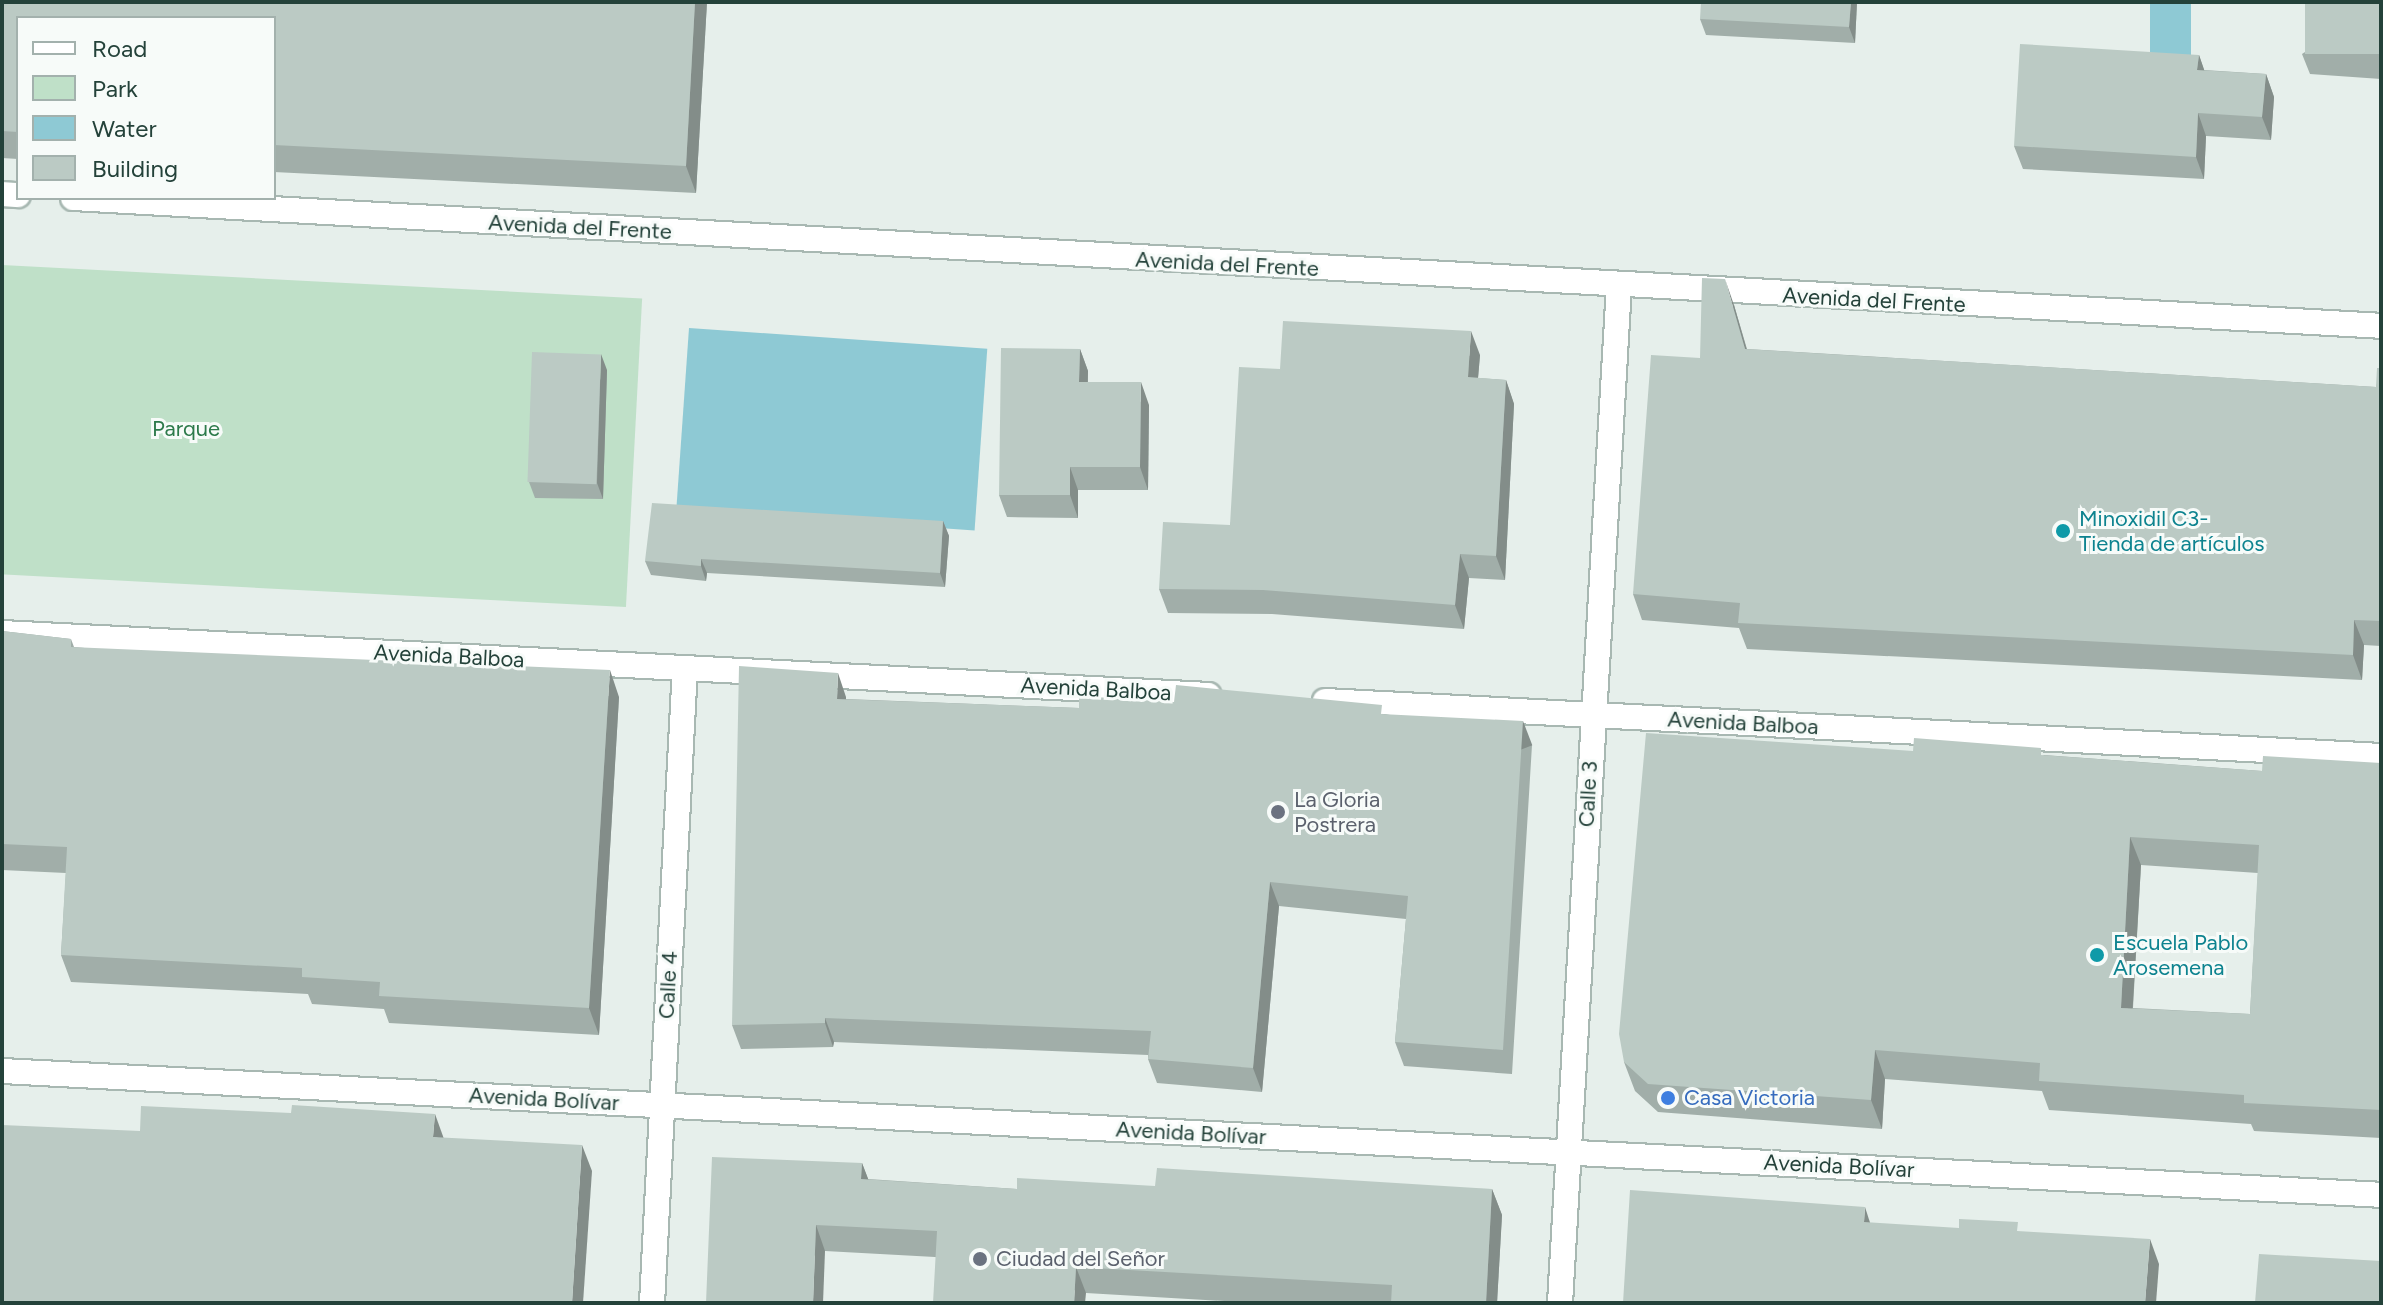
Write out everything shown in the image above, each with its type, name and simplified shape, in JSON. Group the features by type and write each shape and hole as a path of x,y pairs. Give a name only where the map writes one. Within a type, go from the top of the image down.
{"street":[{"name":"Avenida del Frente","path":"108,200 2381,326"},
{"name":"Calle 3","path":"1560,1303 1619,286"},
{"name":"Avenida Balboa","path":"2,633 1226,696"},
{"name":"Calle 4","path":"652,1303 685,668"},
{"name":"Avenida Balboa","path":"1305,700 2381,756"},
{"name":"Avenida Bolívar","path":"2,1071 2381,1195"}],"green space":[{"name":"Parque","path":"2,265 642,299 626,607 2,574"}],"water":[{"path":"2150,2 2191,2 2191,57 2150,57"},
{"path":"689,328 987,349 975,530 676,510"}],"building":[{"path":"2,2 695,2 686,166 276,145 276,16 16,16 16,132 2,131"},
{"path":"1701,2 1851,2 1849,27 1700,19"},
{"path":"2305,2 2381,2 2381,54 2305,54"},
{"path":"2020,44 2199,55 2197,70 2266,74 2262,117 2198,113 2196,157 2014,146"},
{"name":"Minoxidil C3- Tienda de artículos","path":"1702,278 1725,279 1745,349 2376,387 2377,368 2381,368 2381,621 2354,620 2353,655 1738,623 1740,603 1633,594 1651,355 1700,358"},
{"path":"1283,321 1471,331 1468,377 1506,380 1496,556 1460,554 1455,605 1263,590 1159,589 1163,522 1230,525 1239,367 1280,369"},
{"path":"1001,348 1080,349 1079,382 1141,382 1140,467 1070,467 1070,495 999,495"},
{"path":"532,352 601,354 596,484 527,482"},
{"path":"652,503 943,521 940,573 701,559 701,566 645,561"},
{"path":"2,631 71,639 71,647 610,670 589,1008 379,996 380,982 302,977 302,968 61,955 67,847 2,844"},
{"path":"739,666 838,673 837,699 1079,708 1079,696 1174,702 1176,685 1382,705 1381,714 1523,721 1503,1050 1395,1042 1408,896 1270,882 1253,1068 1148,1059 1151,1031 825,1018 825,1023 732,1025"},
{"path":"1646,733 1913,751 1914,738 2041,748 2041,755 2262,771 2263,756 2381,763 2381,1110 2244,1103 2244,1095 2039,1081 2040,1063 1875,1050 1871,1100 1648,1084 1624,1062 1619,1034","holes":["2130,837 2259,845 2250,1014 2121,1008"]},
{"path":"292,1105 435,1114 433,1137 582,1145 572,1303 2,1303 2,1125 140,1131 141,1106 291,1113"},
{"path":"712,1157 862,1163 861,1179 1017,1189 1017,1178 1155,1186 1157,1168 1492,1189 1486,1303 1391,1303 1392,1285 1076,1267 1074,1303 933,1303 937,1231 816,1225 813,1303 706,1303"},
{"path":"1630,1190 1865,1207 1864,1222 1959,1228 1959,1219 2018,1222 2017,1231 2150,1239 2145,1303 1623,1303"},
{"path":"2259,1254 2381,1261 2381,1303 2255,1303"}],"place":[{"name":"Minoxidil C3- Tienda de artículos","path":"2063,531"},
{"name":"La Gloria Postrera","path":"1278,812"},
{"name":"Escuela Pablo Arosemena","path":"2097,955"},
{"name":"Casa Victoria","path":"1668,1098"},
{"name":"Ciudad del Señor","path":"980,1259"}]}
